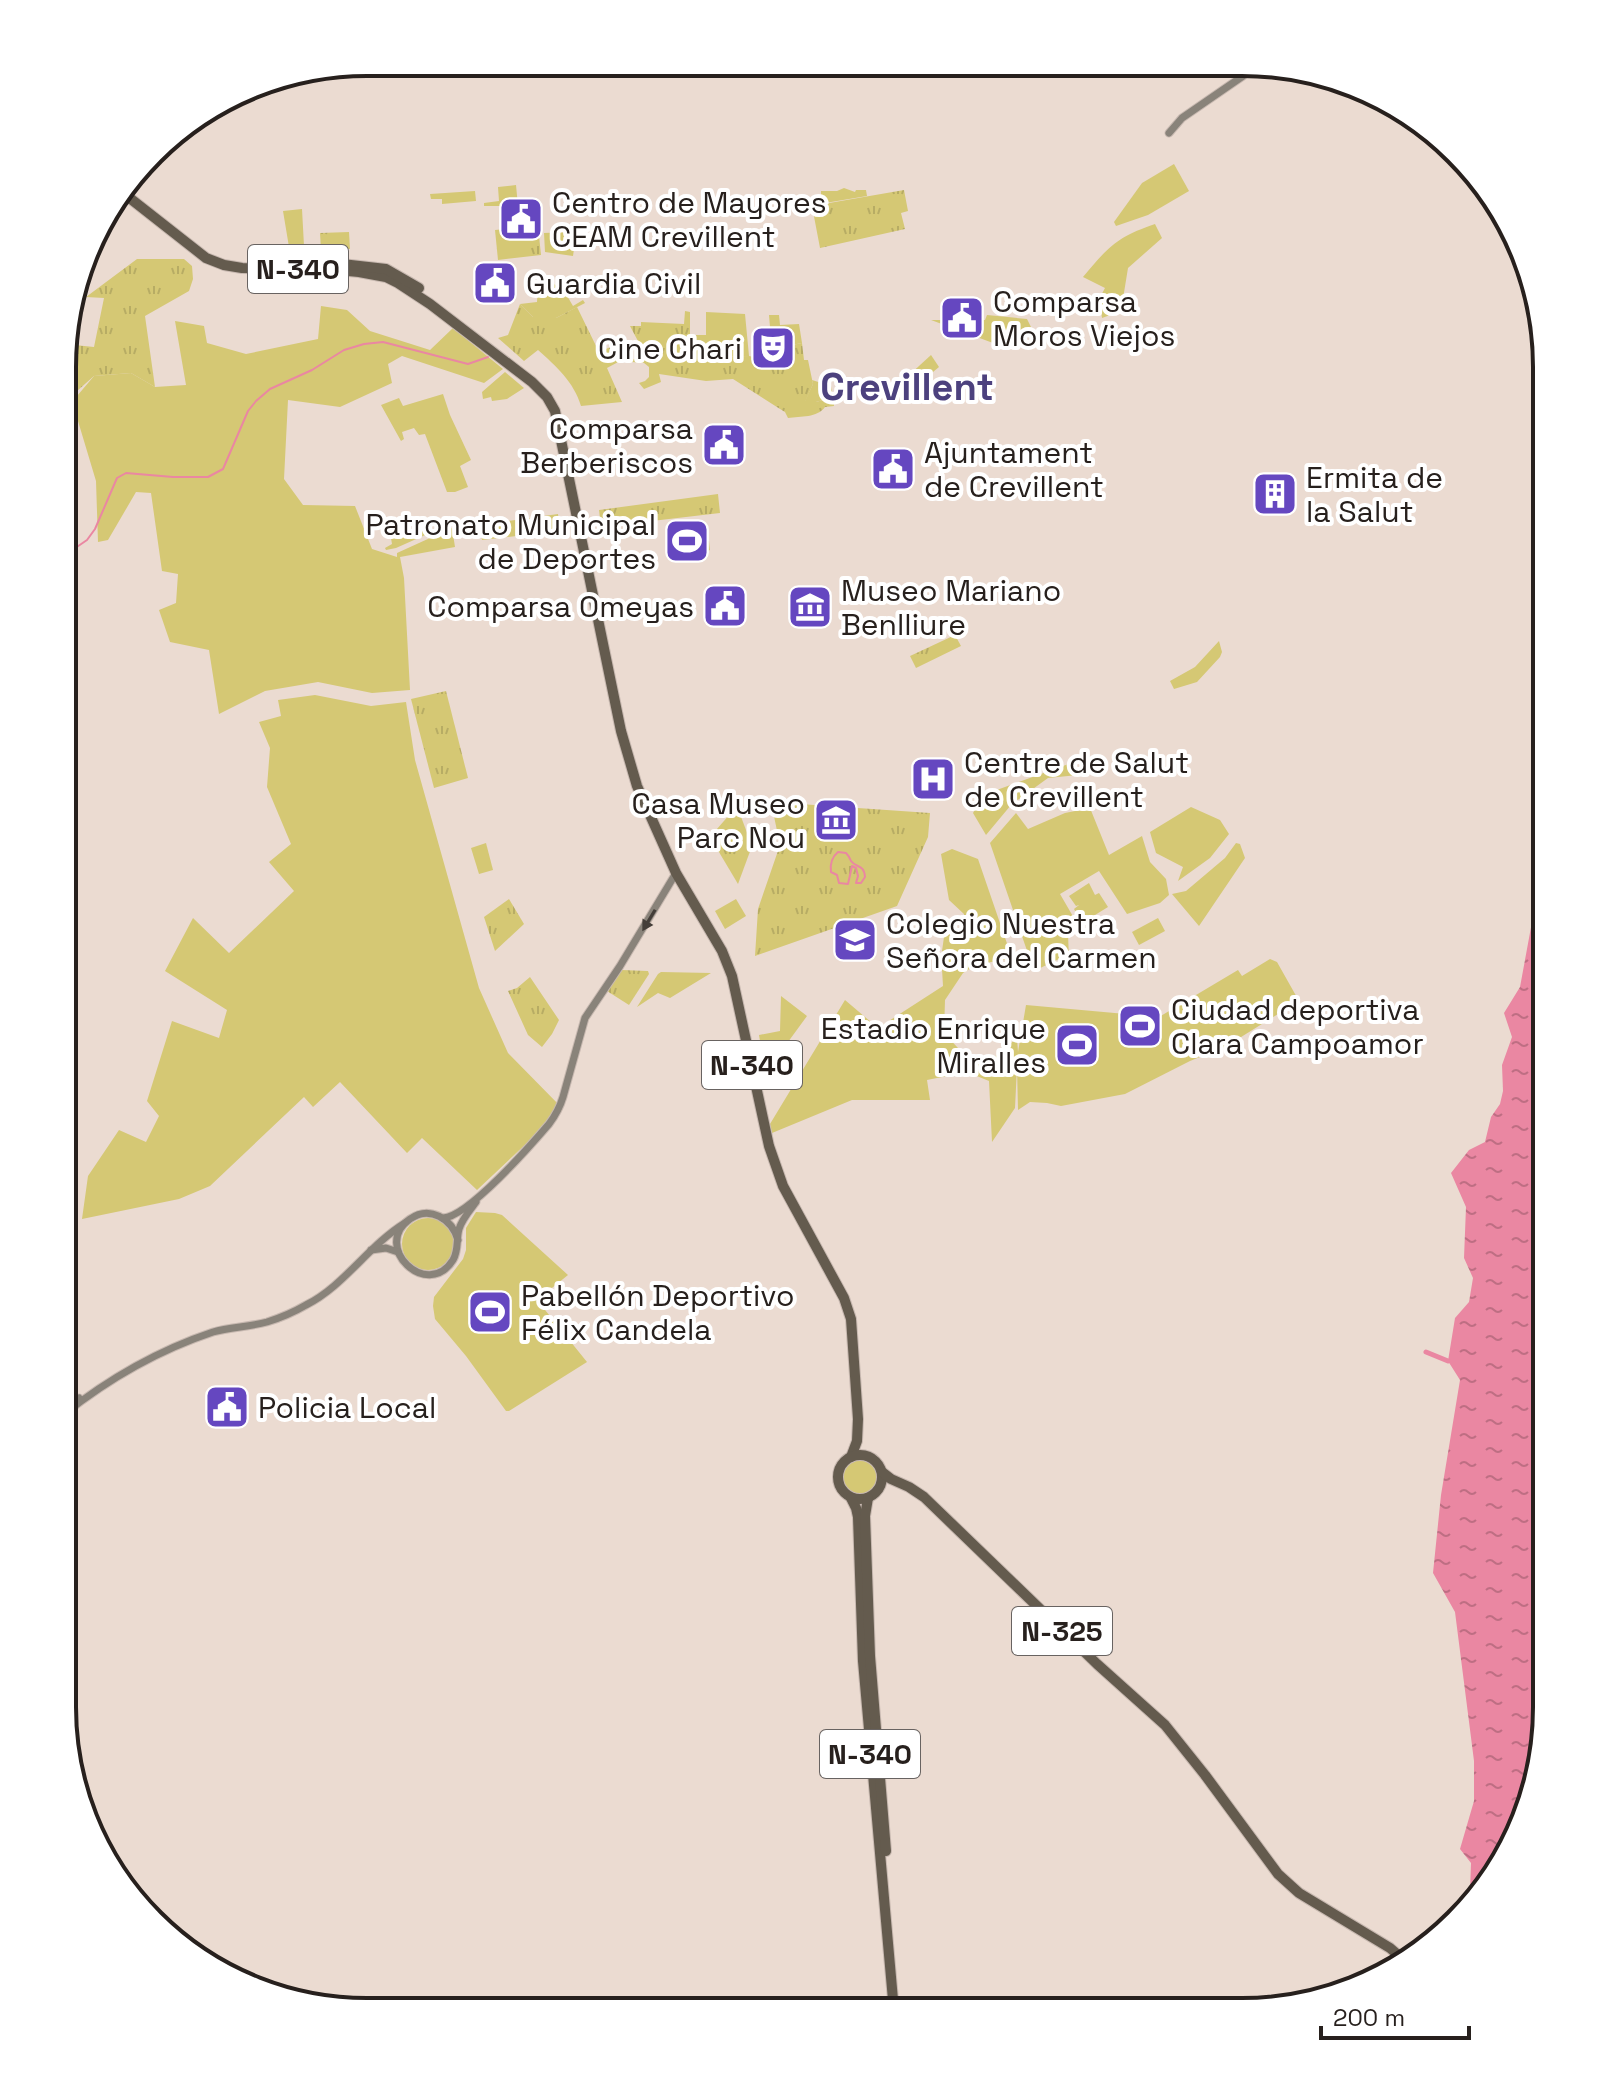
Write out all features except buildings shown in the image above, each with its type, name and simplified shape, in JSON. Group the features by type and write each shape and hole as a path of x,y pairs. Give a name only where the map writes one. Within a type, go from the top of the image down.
{"highway":[{"name":"N-340","path":"130,198 190,245 225,259 386,269 421,290 536,378 559,407 621,706 643,780 678,870 736,968 774,1160 783,1186 844,1298 851,1319 861,1440 868,1456 882,1472 882,1483 872,1496 865,1516 870,1656 900,1998"},
{"name":"N-340","path":"858,1419 857,1441 851,1457 841,1467 839,1480 844,1493 851,1498 858,1517 863,1661 893,1998"},
{"path":"851,1457 868,1456"},
{"name":"N-325","path":"882,1472 915,1491 933,1506 1165,1725 1278,1874 1299,1893 1396,1953"},
{"path":"851,1498 860,1500 896,1486 915,1491"}],"street":[{"path":"1169,133 1182,118 1243,76"},
{"path":"405,1223 397,1242 398,1252 405,1264 418,1273 435,1273 447,1267 456,1255 461,1224 480,1197 550,1122 560,1107 585,1018 678,870"},
{"path":"443,1218 451,1217 480,1197"},
{"path":"76,1405 152,1358 195,1338 266,1322 310,1304 331,1290 388,1233 414,1216 430,1213 443,1218 450,1224 458,1240"},
{"path":"369,1250 386,1248 398,1252"},
{"path":"76,1400 89,1395"}],"green space":[{"path":"1174,164 1189,191 1148,215 1116,226 1114,222 1142,183"},
{"path":"516,185 518,206 484,206 484,203 499,201 498,187"},
{"path":"844,188 855,192 866,190 867,196 825,203 821,199 821,191"},
{"path":"904,190 908,211 901,213 905,229 820,248 812,206"},
{"path":"475,191 476,201 442,204 442,199 431,199 430,194"},
{"path":"302,209 304,246 317,247 316,253 290,253 283,211"},
{"path":"1155,224 1162,238 1128,268 1121,311 1102,318 1098,301 1105,288 1083,277 1114,244 1131,233"},
{"path":"538,226 541,255 498,260 495,230"},
{"path":"349,232 350,249 321,250 320,233"},
{"path":"565,232 566,249 574,249 573,256 545,252 544,233"},
{"path":"137,259 184,259 192,266 193,279 189,291 145,316 155,387 131,373 94,376 76,392 77,345 94,347 104,298 86,297"},
{"path":"545,280 563,289 573,306 583,300 585,303 556,318 533,317 520,304 537,302 538,286 544,286"},
{"path":"520,304 533,317 548,314 556,318 577,307 599,352 615,345 622,360 607,368 622,402 581,406 569,382 538,350 524,361 498,338 508,335"},
{"path":"321,306 347,310 370,331 430,350 453,328 503,369 484,383 402,356 388,364 392,383 340,407 288,400 284,479 303,505 355,506 372,549 397,557 397,553 452,528 455,547 400,557 404,578 410,690 372,693 318,682 265,691 219,714 209,650 170,642 159,610 176,603 178,574 162,571 151,493 136,492 108,540 98,542 96,481 78,421 77,396 94,376 131,373 155,387 186,385 175,321 204,326 207,343 246,354 318,339"},
{"path":"685,311 690,312 690,334 695,335 695,357 749,356 759,358 761,364 785,361 792,345 802,343 804,360 808,360 813,384 805,402 833,397 834,406 825,407 813,415 788,418 785,412 733,379 706,381 659,374 661,382 644,389 639,383 649,377 649,367 629,359 648,360 630,326 641,326 641,322 684,324"},
{"path":"706,312 745,314 749,356 695,357 695,335 706,335"},
{"path":"769,315 779,315 780,325 799,324 802,343 792,345 785,360 760,364 756,358 756,342 771,339"},
{"path":"987,315 1027,319 1031,327 1008,342 993,343 931,320 985,320"},
{"path":"931,355 939,367 915,387 907,377"},
{"path":"505,372 524,388 507,399 483,399 482,392"},
{"path":"812,380 831,386 833,397 804,403"},
{"path":"443,394 471,460 460,466 468,487 455,492 447,492 425,434 419,435 414,428 402,432 404,439 401,441 381,405 399,398 403,406"},
{"path":"718,494 720,513 601,527 599,510"},
{"path":"558,514 560,531 482,540 480,525"},
{"name":"Patronato Municipal de Deportes","path":"694,521 696,542 709,541 710,550 680,561 676,523"},
{"path":"398,523 403,534 441,528 386,550 392,544 389,526"},
{"path":"955,635 961,646 916,668 910,656"},
{"path":"1219,641 1220,657 1197,682 1174,689 1170,681 1195,667"},
{"path":"446,691 468,778 434,788 411,699"},
{"path":"315,695 371,706 406,702 415,760 479,988 508,1053 563,1109 477,1190 422,1138 407,1153 340,1082 313,1107 304,1097 210,1186 179,1199 82,1219 88,1176 119,1130 146,1142 159,1116 147,1101 172,1021 219,1038 227,1010 165,971 193,918 229,953 294,891 269,862 291,844 267,787 270,748 259,722 281,716 278,700"},
{"path":"1074,762 1078,775 1048,778 1011,805 986,835 973,813 983,795"},
{"path":"771,802 930,813 928,837 897,906 755,956 758,909 780,845"},
{"path":"737,806 752,846 738,884 710,837"},
{"path":"1191,807 1220,820 1229,834 1210,858 1178,881 1183,867 1156,853 1150,832"},
{"path":"1090,808 1109,855 1142,836 1150,862 1166,879 1169,895 1160,903 1127,914 1099,871 1060,894 1078,925 1078,930 1068,933 1069,960 1059,959 1034,971 990,843 1016,813 1028,829 1065,813"},
{"path":"486,843 493,870 479,874 471,848"},
{"path":"1236,843 1240,844 1245,858 1199,926 1172,894 1186,891 1225,858"},
{"path":"952,849 978,859 1012,958 976,965 963,973 945,1000 944,1033 972,1063 985,1065 1017,1038 1018,1052 1026,1005 1159,1017 1238,970 1242,976 1270,959 1277,962 1299,1001 1225,1047 1125,1094 1061,1106 1030,1102 1018,1110 1017,1067 1015,1108 992,1142 989,1081 967,1072 927,1080 930,1100 852,1100 772,1133 770,1124 845,1000 878,1028 943,986 942,969 947,957 942,951 944,937 964,926 964,914 949,900 941,854"},
{"path":"1089,883 1095,895 1099,893 1108,907 1082,923 1074,909 1079,905 1076,906 1069,896"},
{"path":"509,899 524,924 495,951 484,917"},
{"path":"736,899 746,916 725,929 715,911"},
{"path":"1158,918 1165,931 1139,945 1132,932"},
{"path":"622,970 648,971 649,974 629,1005 607,991"},
{"path":"661,972 711,973 670,998 658,993 637,1007"},
{"path":"530,977 559,1020 542,1047 528,1035 508,991"},
{"path":"781,996 807,1016 769,1068 764,1065 759,1035 780,1031"},
{"name":"Pabellón Deportivo Félix Candela","path":"476,1212 502,1215 568,1275 537,1300 587,1362 509,1411 435,1319 434,1297 463,1259 466,1228"},
{"path":"428,1218 447,1225 454,1244 447,1263 428,1270 409,1263 402,1244 409,1225"},
{"path":"860,1459 873,1464 878,1477 873,1490 860,1495 847,1490 842,1477 847,1464"}],"water":[{"path":"1533,916 1531,1745 1511,1818 1494,1852 1470,1888 1471,1863 1460,1849 1474,1801 1474,1761 1455,1612 1433,1573 1441,1495 1460,1380 1448,1361 1455,1318 1469,1302 1473,1278 1464,1258 1466,1207 1451,1173 1469,1150 1485,1142 1491,1117 1500,1104 1502,1065 1512,1037 1504,1013 1520,987"}],"waterway":[{"path":"76,548 95,529 117,478 126,473 208,477 223,469 248,411 256,401 270,389 312,370 344,350 383,342 468,364 488,357"},
{"path":"838,852 846,853 863,870 865,877 861,883 856,883 858,876 856,868 852,866 848,884 839,883 837,875 831,872 831,864 838,852"},
{"path":"1426,1352 1448,1361"}],"place":[{"name":"Centro de Mayores CEAM Crevillent","path":"521,219"},
{"name":"Guardia Civil","path":"495,283"},
{"name":"Comparsa Moros Viejos","path":"962,318"},
{"name":"Cine Chari","path":"773,348"},
{"name":"Comparsa Berberiscos","path":"724,445"},
{"name":"Ajuntament de Crevillent","path":"893,469"},
{"name":"Ermita de la Salut","path":"1275,494"},
{"name":"Patronato Municipal de Deportes","path":"687,541"},
{"name":"Comparsa Omeyas","path":"725,606"},
{"name":"Museo Mariano Benlliure","path":"810,607"},
{"name":"Centre de Salut de Crevillent","path":"933,779"},
{"name":"Casa Museo Parc Nou","path":"836,820"},
{"name":"Colegio Nuestra Señora del Carmen","path":"855,940"},
{"name":"Ciudad deportiva Clara Campoamor","path":"1140,1026"},
{"name":"Estadio Enrique Miralles","path":"1077,1045"},
{"name":"Pabellón Deportivo Félix Candela","path":"490,1312"},
{"name":"Policia Local","path":"227,1407"}],"district":[{"name":"Crevillent","path":"907,387"}]}
